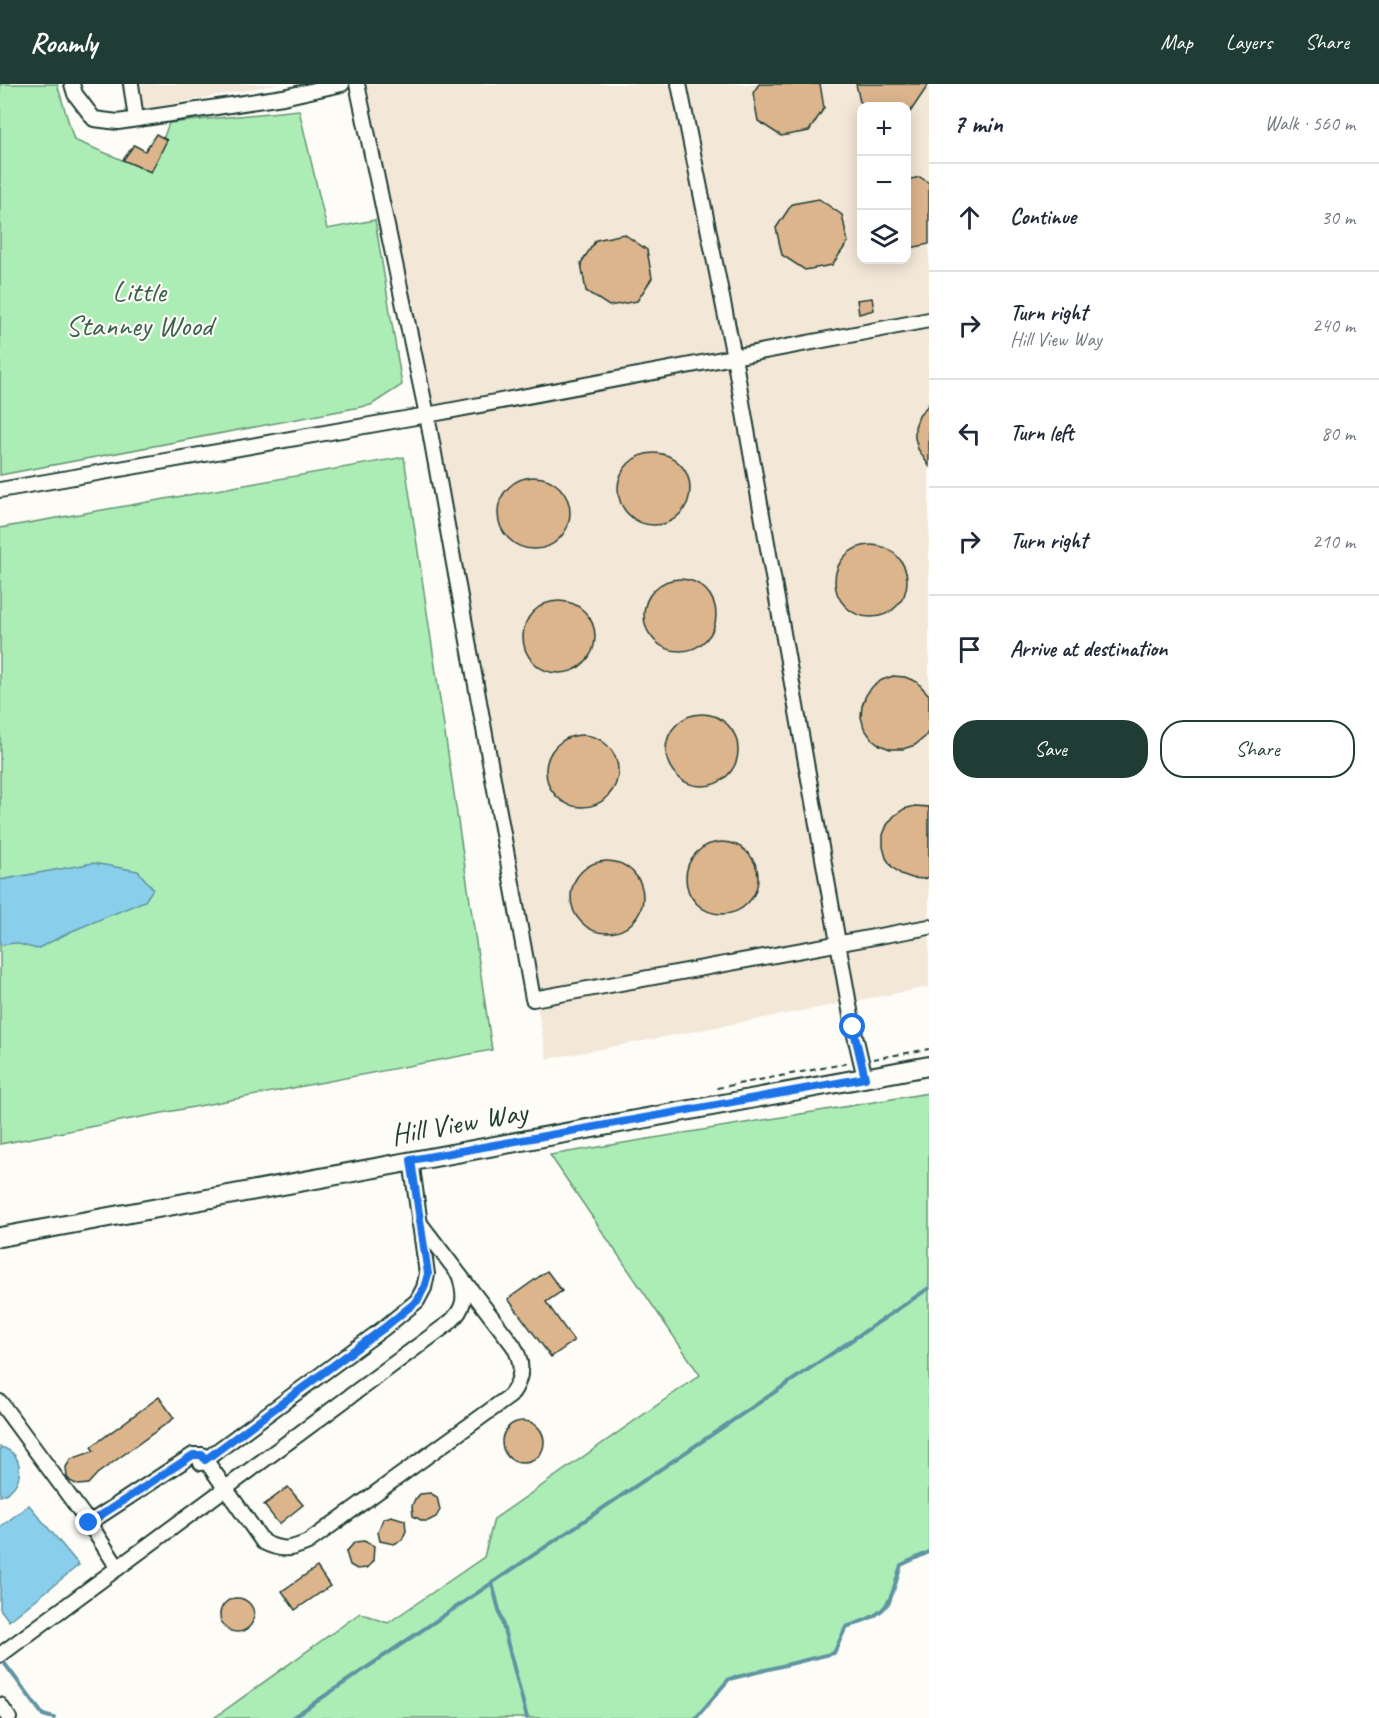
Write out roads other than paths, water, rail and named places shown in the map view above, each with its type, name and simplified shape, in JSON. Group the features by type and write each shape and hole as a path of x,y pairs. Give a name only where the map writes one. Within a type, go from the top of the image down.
{"main road":[{"name":"Hill View Way","path":"0,1237 929,1066"}],"lane":[{"path":"72,84 75,94 94,119 118,122 283,97 342,84"},
{"path":"131,84 136,119"},
{"path":"357,84 428,415 533,999 929,927"},
{"path":"679,84 734,357 840,943 853,1027 865,1078"},
{"path":"0,490 428,415 929,320"},
{"path":"203,1461 384,1328 417,1301 428,1274 411,1160"},
{"path":"89,1523 193,1455 202,1455 203,1461 263,1542 276,1549 293,1549 308,1542 510,1396 521,1378 520,1356 419,1222"},
{"path":"0,1655 458,1316 462,1308 463,1296 459,1273"},
{"path":"0,1402 89,1523 118,1568"},
{"path":"0,1705 9,1718"}],"water":[{"path":"93,863 138,871 153,889 145,901 72,931 37,949 15,943 0,945 0,880"},
{"path":"0,1447 9,1450 15,1456 20,1471 14,1486 0,1496"},
{"path":"29,1505 79,1565 9,1621 0,1609 0,1527"}],"waterway":[{"path":"292,1718 929,1288"},
{"path":"696,1718 729,1679 834,1653 846,1627 871,1617 885,1606 893,1591 901,1565 929,1552"},
{"path":"492,1583 527,1718"},
{"path":"5,1664 43,1715 54,1718"}],"park label":[{"name":"Little Stanney Wood","path":"139,308"}]}
